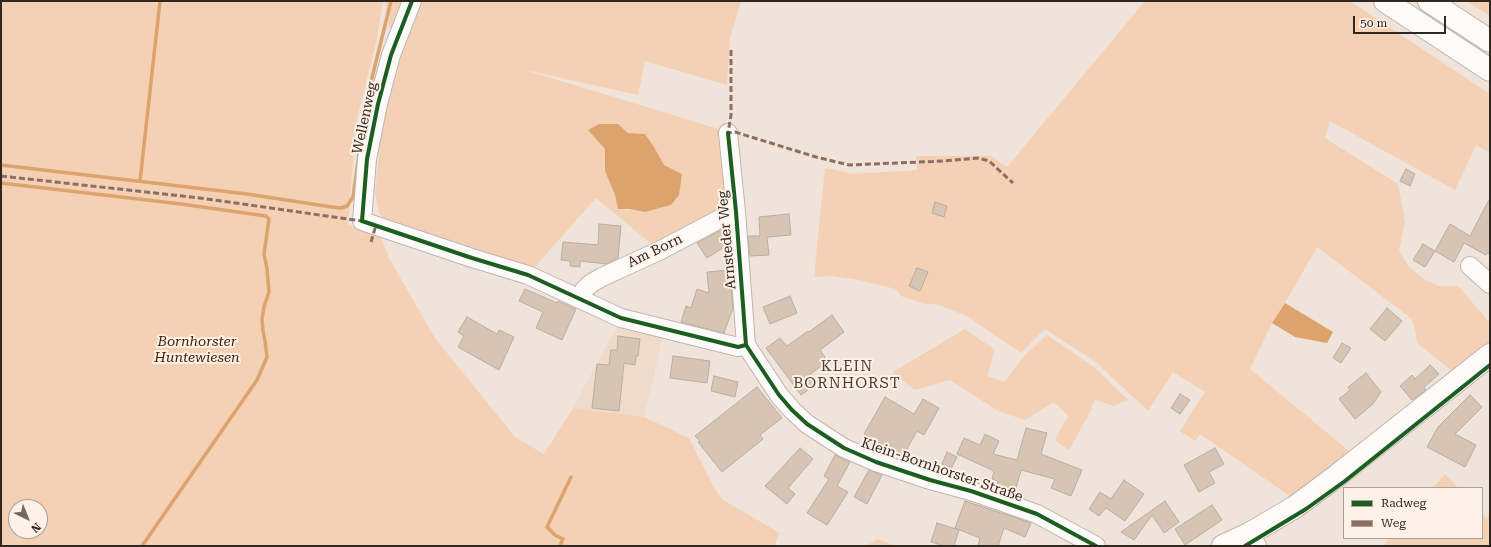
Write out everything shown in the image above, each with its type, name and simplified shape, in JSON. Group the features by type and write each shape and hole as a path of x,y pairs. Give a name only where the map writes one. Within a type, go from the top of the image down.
{"main road":[{"path":"1385,1 1490,70"},
{"path":"1429,1 1490,41"},
{"path":"1222,546 1253,540 1490,355"}],"street":[{"name":"Wellenweg","path":"412,1 391,55 378,104 367,159 362,220 472,258 528,275 580,298"},
{"name":"Arnsteder Weg","path":"728,133 736,212 746,345"},
{"name":"Am Born","path":"580,298 584,290 590,284 602,277 659,251 731,213 736,212"},
{"path":"1470,266 1490,284"},
{"path":"580,298 621,318 738,347 746,345"},
{"name":"Klein-Bornhorster Straße","path":"746,345 779,395 792,410 807,424 844,448 876,462 930,480 971,491 1037,514 1096,546"}],"shaded area":[{"path":"599,124 618,124 628,133 645,134 664,165 682,174 679,195 671,205 645,212 629,209 618,209 615,195 605,171 605,149 588,130"},
{"path":"1285,303 1333,332 1327,343 1295,337 1272,323"},
{"path":"618,324 663,335 644,417 573,408"}],"green space":[{"name":"Bornhorster Huntewiesen","path":"1,1 383,1 377,39 356,123 348,225 378,232 391,262 435,338 515,437 544,454 573,408 644,417 689,438 714,488 723,500 780,533 774,546 1,546"},
{"path":"385,1 405,1 394,29 389,27"},
{"path":"419,1 741,1 730,38 727,85 645,61 638,95 522,69 725,131 731,209 655,247 596,198 530,272 386,222 379,213 375,192 382,124 398,64","holes":["618,124 628,133 645,134 664,165 682,174 671,205 645,212 618,209 615,195 605,171 605,149 588,130"]},
{"path":"1145,1 1350,1 1490,94 1490,153 1476,145 1455,190 1330,121 1325,138 1398,184 1405,222 1399,250 1408,266 1422,278 1439,286 1458,286 1490,323 1490,346 1456,374 1418,344 1412,319 1317,247 1272,323 1250,369 1354,455 1294,499 1200,434 1195,441 1180,431 1205,392 1173,372 1148,411 1096,362 1045,329 1021,353 967,316 936,304 925,304 901,296 896,289 854,279 831,276 814,277 825,168 853,174 917,170 916,156 991,156 1007,167"},
{"path":"1466,1 1490,1 1490,16"},
{"path":"965,329 995,350 987,376 1005,382 1023,357 1047,335 1094,367 1128,400 1114,406 1095,400 1069,450 1055,440 1068,416 1054,402 1025,420 998,411 950,380 914,390 893,372"},
{"path":"1445,474 1457,487 1434,487"},
{"path":"1483,514 1486,518 1490,514 1490,546 1383,546 1389,539 1483,539"},
{"path":"878,539 895,546 866,546"}],"building":[{"path":"1406,169 1415,174 1410,186 1400,181"},
{"path":"1490,198 1490,254 1487,253 1486,255 1464,243 1454,262 1435,251 1450,224 1470,236"},
{"path":"935,202 947,206 944,217 932,213"},
{"path":"789,214 791,235 767,237 769,255 750,256 748,236 760,236 759,217"},
{"path":"599,224 621,226 618,258 606,264 580,261 580,267 570,266 570,261 561,260 563,242 598,245"},
{"path":"725,228 727,232 728,245 707,258 697,243"},
{"path":"1423,244 1435,251 1425,267 1413,260"},
{"path":"917,268 928,272 920,291 909,286"},
{"path":"730,270 733,308 724,333 681,322 686,306 691,308 697,289 709,293 707,272"},
{"path":"525,289 557,303 558,301 576,309 562,340 536,328 543,312 519,301"},
{"path":"790,296 797,313 770,324 763,307"},
{"path":"1387,308 1402,321 1385,341 1370,329"},
{"path":"832,315 844,332 820,350 825,357 821,361 824,364 808,376 815,385 801,395 766,348 780,338 787,346"},
{"path":"467,317 497,334 499,330 514,337 499,370 458,347 464,336 458,332"},
{"path":"618,336 640,339 638,356 636,356 635,365 624,363 619,411 592,408 597,364 609,365 611,350 617,350"},
{"path":"1342,343 1351,348 1341,363 1333,358"},
{"path":"673,356 710,361 707,383 670,378"},
{"path":"1430,365 1439,374 1424,387 1426,390 1412,400 1400,386 1412,375 1415,379"},
{"path":"1366,373 1381,392 1373,404 1355,419 1339,399 1350,390 1348,387"},
{"path":"714,376 738,382 735,397 711,391"},
{"path":"757,387 782,418 760,435 763,439 722,472 698,442 700,441 695,436"},
{"path":"1180,394 1190,400 1180,414 1171,408"},
{"path":"1470,395 1482,407 1455,434 1476,445 1465,467 1427,447 1438,427"},
{"path":"885,397 914,414 923,399 939,408 924,435 917,431 903,456 864,434"},
{"path":"1026,428 1047,433 1041,454 1082,470 1071,496 1051,488 1055,479 1021,470 1014,495 996,488 998,481 992,479 994,471 957,454 964,438 980,445 985,434 999,441 993,454 1017,460"},
{"path":"800,448 813,459 788,488 795,494 787,504 765,486"},
{"path":"1215,448 1224,464 1209,472 1215,483 1199,492 1184,465"},
{"path":"947,452 957,457 951,469 942,464"},
{"path":"835,455 850,462 837,486 848,492 827,525 807,513 829,479 824,476"},
{"path":"869,470 882,475 867,504 854,497"},
{"path":"1124,480 1144,494 1125,521 1106,508 1099,516 1089,509 1100,492 1111,499"},
{"path":"965,501 1031,523 1025,537 1004,528 998,546 978,546 980,538 955,528"},
{"path":"1165,501 1179,522 1164,533 1152,515 1134,540 1121,532"},
{"path":"1212,505 1222,520 1185,545 1175,529"},
{"path":"937,523 959,530 954,546 945,546 931,542"}],"waterway":[{"path":"140,181 160,1"},
{"path":"1,165 247,194 332,207 341,208 347,206 353,197 367,98 391,1"},
{"path":"1,183 181,204 266,216 269,219 264,254 269,292 262,319 267,357 257,380 142,546"},
{"path":"560,546 563,539 555,535 547,527 571,477"}],"marked path":[{"path":"731,50 731,115 728,133 735,132 816,157 849,165 978,158 989,161 1013,183"},
{"path":"1,176 200,198 362,221"},
{"path":"371,242 376,225"}],"cycle path":[{"path":"412,1 391,55 378,104 367,159 362,221 528,275 621,318 738,347 746,345"},
{"path":"728,133 736,212 746,345 779,395 792,410 807,424 844,448 876,462 930,480 971,491 1037,514 1096,546"},
{"path":"1245,546 1306,509 1345,481 1490,365"}],"district":[{"name":"KLEIN BORNHORST","path":"847,376"}]}
